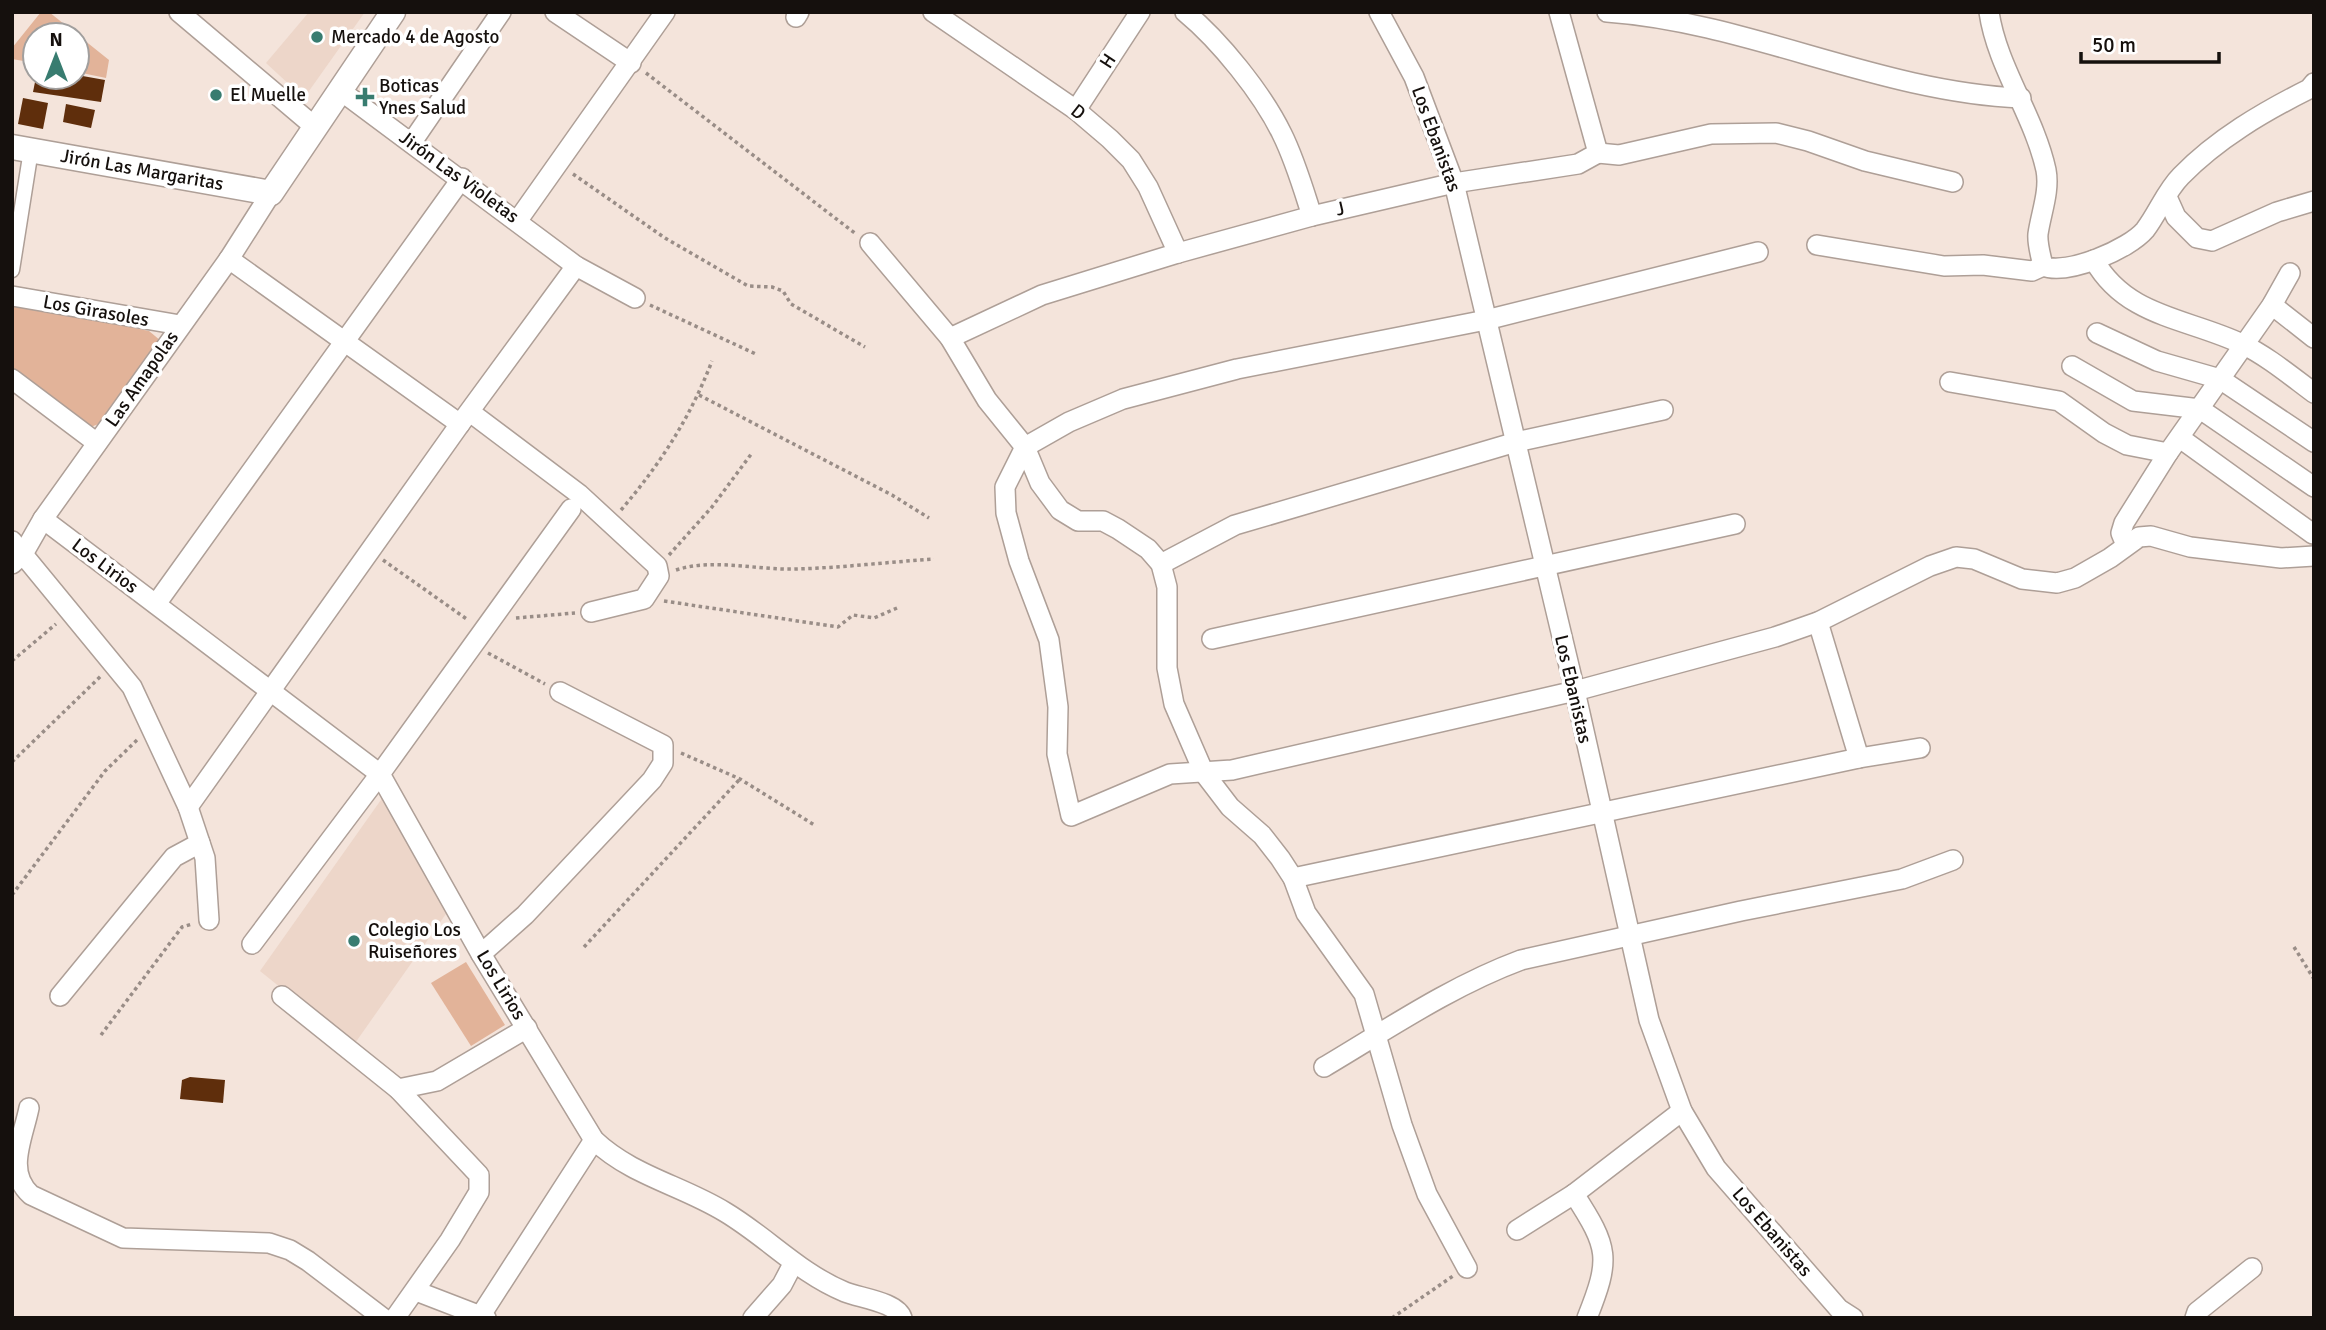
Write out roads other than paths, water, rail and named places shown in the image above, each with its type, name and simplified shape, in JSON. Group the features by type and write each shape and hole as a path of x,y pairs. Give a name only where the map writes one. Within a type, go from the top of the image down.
{"street":[{"path":"179,12 315,127"},
{"path":"271,193 393,12"},
{"path":"412,142 502,12"},
{"path":"555,12 631,63"},
{"path":"518,220 665,12"},
{"name":"D","path":"933,12 1076,110 1131,160 1148,187 1178,253"},
{"name":"H","path":"1076,110 1140,12"},
{"path":"1185,12 1218,45 1263,102 1282,134 1312,216"},
{"name":"Los Ebanistas","path":"1379,12 1414,77 1454,183 1575,691 1628,938 1649,1020 1682,1111 1716,1168 1839,1309 1853,1318"},
{"path":"1559,12 1598,153"},
{"path":"1607,12 1648,15 1758,38 1789,50 1980,96 2021,98"},
{"path":"1989,12 1991,26 2021,98 2046,172 2045,204 2037,237 2043,266"},
{"path":"1816,245 1944,266 1983,265 2032,271 2043,266 2054,270 2068,269 2094,260 2143,232 2180,177 2216,146 2267,110 2309,89 2314,83"},
{"name":"Jirón Las Violetas","path":"341,91 462,178 576,266 635,298"},
{"name":"J","path":"950,338 1042,295 1178,253 1312,216 1454,183 1578,163 1598,153 1619,155 1711,134 1776,134 1808,141 1865,161 1953,182"},
{"path":"12,270 22,148"},
{"name":"Jirón Las Margaritas","path":"22,148 271,193"},
{"path":"156,604 462,178"},
{"name":"Las Amapolas","path":"16,553 229,259 271,193"},
{"path":"2167,197 2176,217 2197,238 2212,240 2277,212 2314,201"},
{"path":"870,243 950,338 988,400 1025,447 1040,482 1060,510 1078,521 1103,521 1118,528 1148,549 1161,564 1167,587 1167,668 1174,704 1204,773 1230,807 1262,835 1293,878 1306,913 1364,994 1427,1194 1466,1268"},
{"path":"1758,252 1486,320 1237,369 1123,399 1069,422 1025,447 1005,486 1006,513 1019,561 1049,640 1058,707 1057,754 1072,816 1170,774 1231,770 1575,691 1775,637 1818,622 1930,566 1956,557 1974,559 2022,579 2057,583 2075,578 2139,537 2151,536 2190,547 2281,558 2314,556"},
{"path":"229,259 346,343 579,494 657,566 659,576 644,598 591,612"},
{"path":"2094,260 2118,293 2172,320 2243,344 2314,393"},
{"path":"188,807 576,266"},
{"path":"2126,545 2122,539 2122,528 2174,446 2272,305 2290,273"},
{"name":"Los Girasoles","path":"12,296 180,325"},
{"path":"2272,305 2314,338"},
{"path":"2097,333 2157,361 2220,379 2314,442"},
{"path":"2072,366 2133,401 2200,409 2314,487"},
{"path":"12,379 97,443"},
{"path":"1950,382 2059,401 2104,433 2127,444 2174,446 2313,534"},
{"path":"1161,564 1236,525 1516,442 1663,410"},
{"path":"252,944 380,774 571,509"},
{"name":"Los Lirios","path":"43,519 380,774 481,954 594,1140 614,1160 726,1212 793,1264 844,1291 896,1309 902,1317"},
{"path":"1212,639 1735,524"},
{"path":"16,553 71,611 132,687 188,807 205,858 209,920"},
{"path":"1818,622 1859,758"},
{"path":"481,954 525,915 652,780 663,763 663,746 559,692"},
{"path":"1293,878 1601,815 1859,758 1920,748"},
{"path":"60,996 174,856 200,843"},
{"path":"1324,1067 1489,972 1521,961 1741,911 1902,879 1953,860"},
{"path":"282,996 398,1089 468,1160 481,1183 474,1202 396,1318"},
{"path":"398,1089 437,1081 527,1028"},
{"path":"29,1108 15,1171 19,1185 31,1195 123,1238 269,1243 290,1250 383,1318"},
{"path":"1517,1230 1574,1194 1682,1111"},
{"path":"416,1292 483,1317 594,1140"},
{"path":"1574,1194 1598,1232 1604,1253 1604,1272 1587,1318"},
{"path":"752,1318 782,1285 793,1264"},
{"path":"2195,1318 2197,1312 2252,1268"}],"place":[{"name":"Mercado 4 de Agosto","path":"317,37"},
{"name":"El Muelle","path":"216,95"},
{"name":"Boticas Ynes Salud","path":"365,97"},
{"name":"Colegio Los Ruiseñores","path":"354,941"}]}
